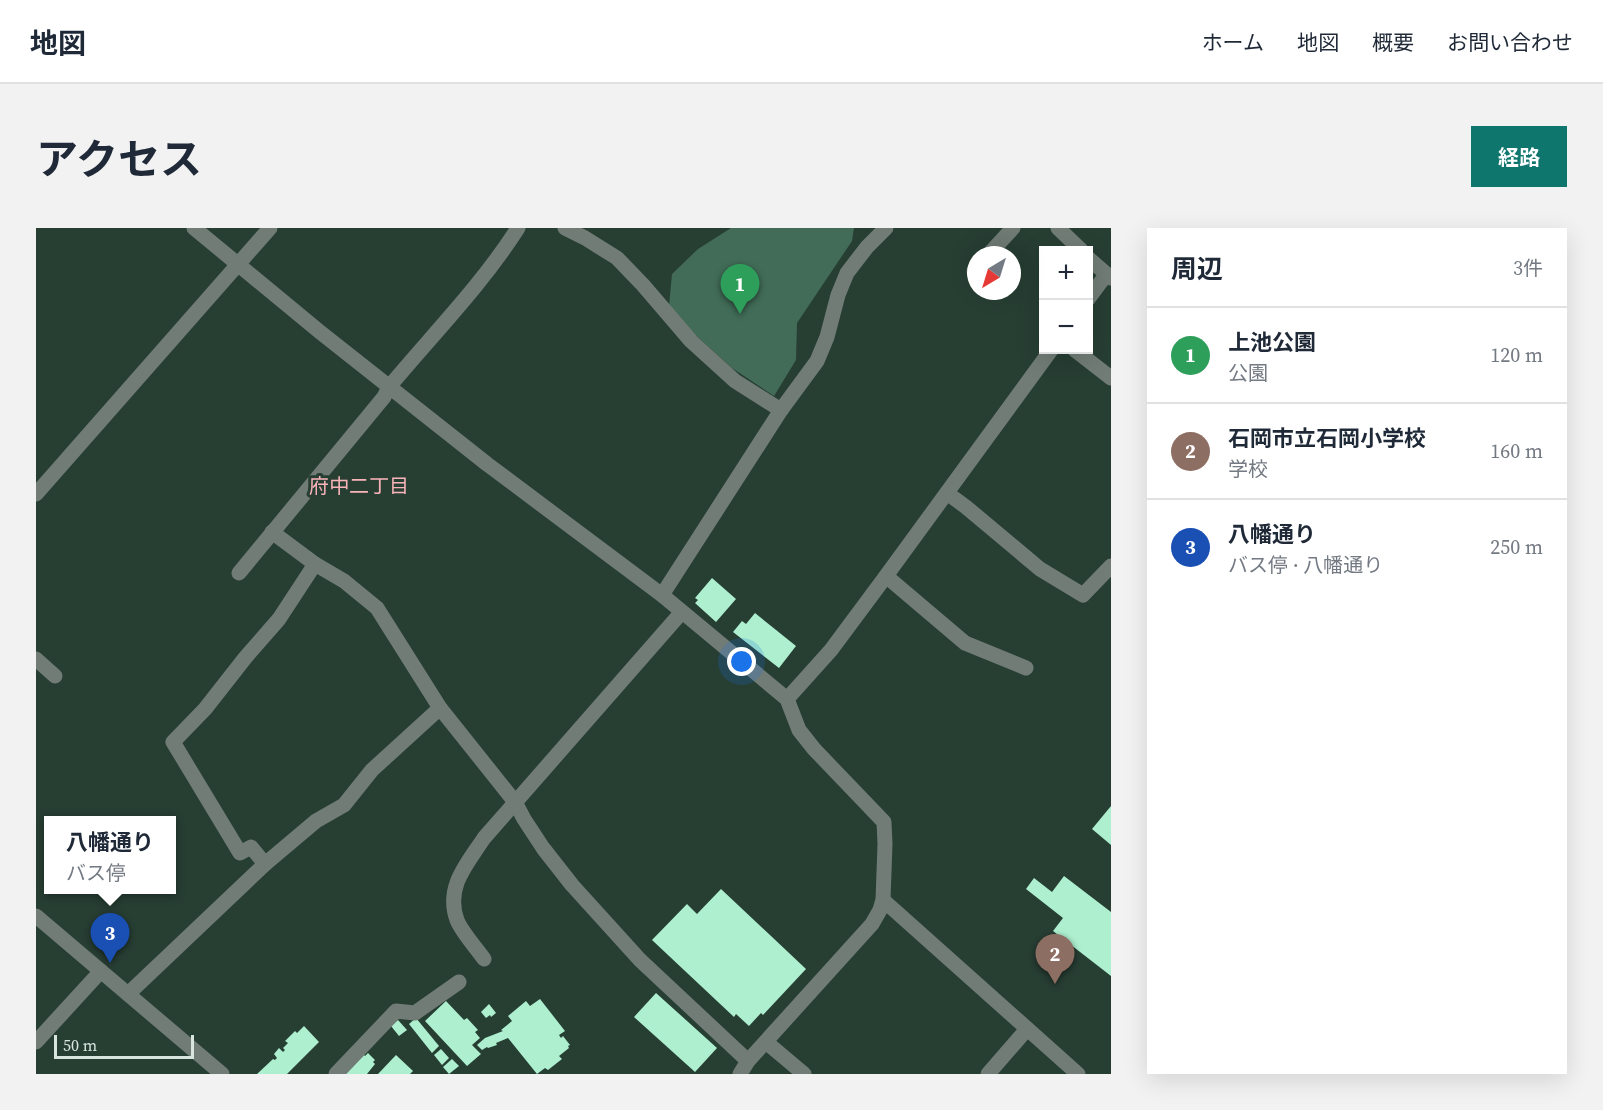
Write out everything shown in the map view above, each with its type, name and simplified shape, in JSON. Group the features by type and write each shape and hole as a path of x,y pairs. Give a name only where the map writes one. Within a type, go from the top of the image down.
{"street":[{"path":"194,228 320,332 487,464 662,595 787,699 799,730 814,749 884,822 883,900 872,924 744,1068 640,960 572,885 543,848 515,802 440,708 377,608 344,581 315,564 272,532"},
{"path":"36,494 270,228"},
{"path":"238,573 384,397 389,387 497,260 518,228"},
{"path":"565,228 617,258 644,285 691,341 735,381 781,410"},
{"path":"662,595 781,410 816,361 827,337 838,295 847,273 867,247 886,228"},
{"path":"996,246 1013,228"},
{"path":"1058,228 1077,246"},
{"path":"1093,262 1109,277 1093,295"},
{"path":"787,699 831,651 1048,354"},
{"path":"1080,354 1111,378"},
{"path":"947,493 1040,569 1083,595 1111,566"},
{"path":"265,864 251,847 240,853 173,742 205,709 279,619 315,564"},
{"path":"886,576 965,643 1026,668"},
{"path":"484,959 457,922 452,901 458,878 484,838 681,612"},
{"path":"36,659 55,676"},
{"path":"128,994 265,864 316,821 344,805 372,770 440,708"},
{"path":"883,900 1078,1074"},
{"path":"36,916 222,1074"},
{"path":"36,1042 100,971"},
{"path":"336,1074 396,1011 415,1013 459,982"},
{"path":"988,1074 1027,1029"},
{"path":"766,1042 804,1074"}],"green space":[{"path":"731,228 854,228 852,241 797,323 796,360 774,396 732,368 690,330 669,306 672,274 698,249"}],"building":[{"path":"712,578 736,599 716,622 695,603 698,600 695,598"},
{"path":"755,613 796,646 779,668 733,632 742,621 746,624"},
{"path":"1111,806 1111,845 1092,829"},
{"path":"1064,876 1111,912 1111,976 1053,931 1063,918 1026,889 1034,878 1052,892"},
{"path":"721,889 806,969 763,1015 761,1013 749,1026 736,1014 734,1017 652,940 687,904 697,914"},
{"path":"656,993 717,1048 695,1072 634,1017"},
{"path":"540,999 565,1031 559,1035 561,1038 563,1036 570,1045 559,1056 562,1059 548,1070 545,1068 537,1074 508,1038 482,1050 477,1045 485,1038 503,1031 501,1030 512,1021 508,1016 526,1001 530,1006"},
{"path":"446,1001 464,1020 467,1018 478,1030 475,1032 480,1038 472,1045 481,1054 467,1066 425,1021"},
{"path":"489,1004 496,1013 486,1018 481,1012"},
{"path":"416,1018 439,1046 432,1053 409,1024"},
{"path":"398,1020 407,1030 399,1036 391,1026"},
{"path":"304,1026 319,1042 287,1074 257,1074 277,1058 274,1054 279,1048 283,1052 285,1050 283,1048 288,1043 285,1041"},
{"path":"441,1049 449,1058 442,1065 434,1055"},
{"path":"368,1053 375,1060 373,1062 375,1064 367,1074 344,1074 363,1054 365,1056"},
{"path":"396,1055 413,1071 410,1074 378,1074"},
{"path":"452,1059 459,1066 449,1074 443,1067"}],"place":[{"name":"上池公園","path":"740,314"},
{"name":"八幡通り","path":"110,963"},
{"name":"石岡市立石岡小学校","path":"1055,984"}],"district":[{"name":"府中二丁目","path":"359,486"}]}
